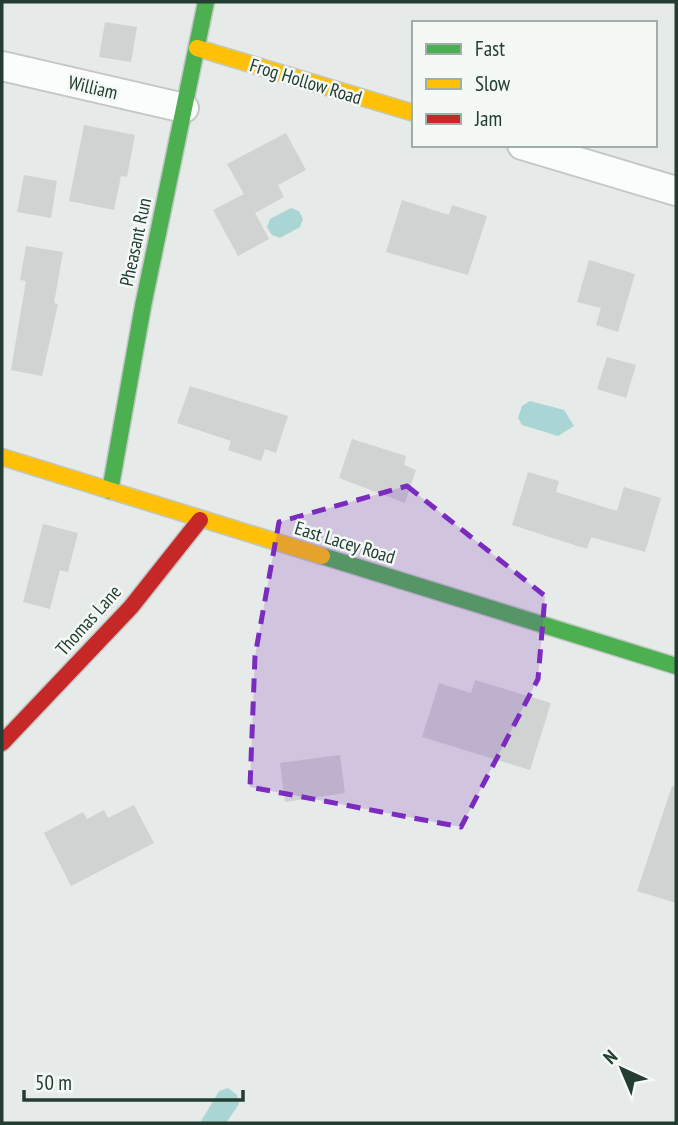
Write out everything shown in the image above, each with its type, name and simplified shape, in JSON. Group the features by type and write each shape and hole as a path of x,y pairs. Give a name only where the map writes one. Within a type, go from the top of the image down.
{"street":[{"name":"Pheasant Run","path":"110,491 206,2"},
{"name":"Frog Hollow Road","path":"197,48 412,112"},
{"name":"William","path":"2,66 184,108"},
{"path":"529,147 676,191"},
{"name":"East Lacey Road","path":"2,457 676,666"},
{"name":"Thomas Lane","path":"2,743 90,650 185,542 200,520"}],"highlighted area":[{"path":"407,486 545,596 538,679 461,827 250,787 255,656 279,522"}],"water":[{"path":"291,208 299,211 303,219 300,227 280,238 272,235 267,227 270,219"},
{"path":"530,401 564,410 574,426 558,436 522,425 518,418 522,406"},
{"path":"228,1088 237,1095 239,1104 226,1123 200,1123 219,1091"}],"building":[{"path":"105,22 137,27 131,62 99,57"},
{"path":"84,125 135,135 127,177 121,176 114,210 69,201"},
{"path":"286,133 306,170 278,185 284,197 255,213 269,239 238,256 213,210 244,194 227,164"},
{"path":"24,175 57,181 51,218 17,212"},
{"path":"402,200 449,215 452,205 487,216 468,275 386,252"},
{"path":"26,246 63,252 54,303 58,304 42,376 11,370 26,281 20,280"},
{"path":"589,260 635,274 618,332 596,325 601,308 577,302"},
{"path":"607,357 636,365 626,398 597,389"},
{"path":"190,386 288,416 276,453 265,449 261,461 228,450 231,441 177,423"},
{"path":"352,439 406,456 404,465 416,470 405,503 339,478"},
{"path":"528,472 559,481 556,492 617,511 624,487 661,498 645,552 591,537 587,549 512,525"},
{"path":"43,524 78,533 68,572 60,570 50,609 23,602"},
{"path":"475,680 551,703 530,770 422,737 439,683 471,693"},
{"path":"340,755 345,793 285,802 280,763"},
{"path":"672,786 676,787 676,903 637,891"},
{"path":"134,805 154,843 71,886 44,833 83,812 87,819 104,810 108,818"}],"traffic: fast":[{"path":"110,491 143,306 206,2"},
{"path":"322,556 676,666"}],"traffic: slow":[{"path":"197,48 412,112"},
{"path":"2,457 322,556"}],"traffic: jam":[{"path":"2,743 131,607 200,520"}]}
